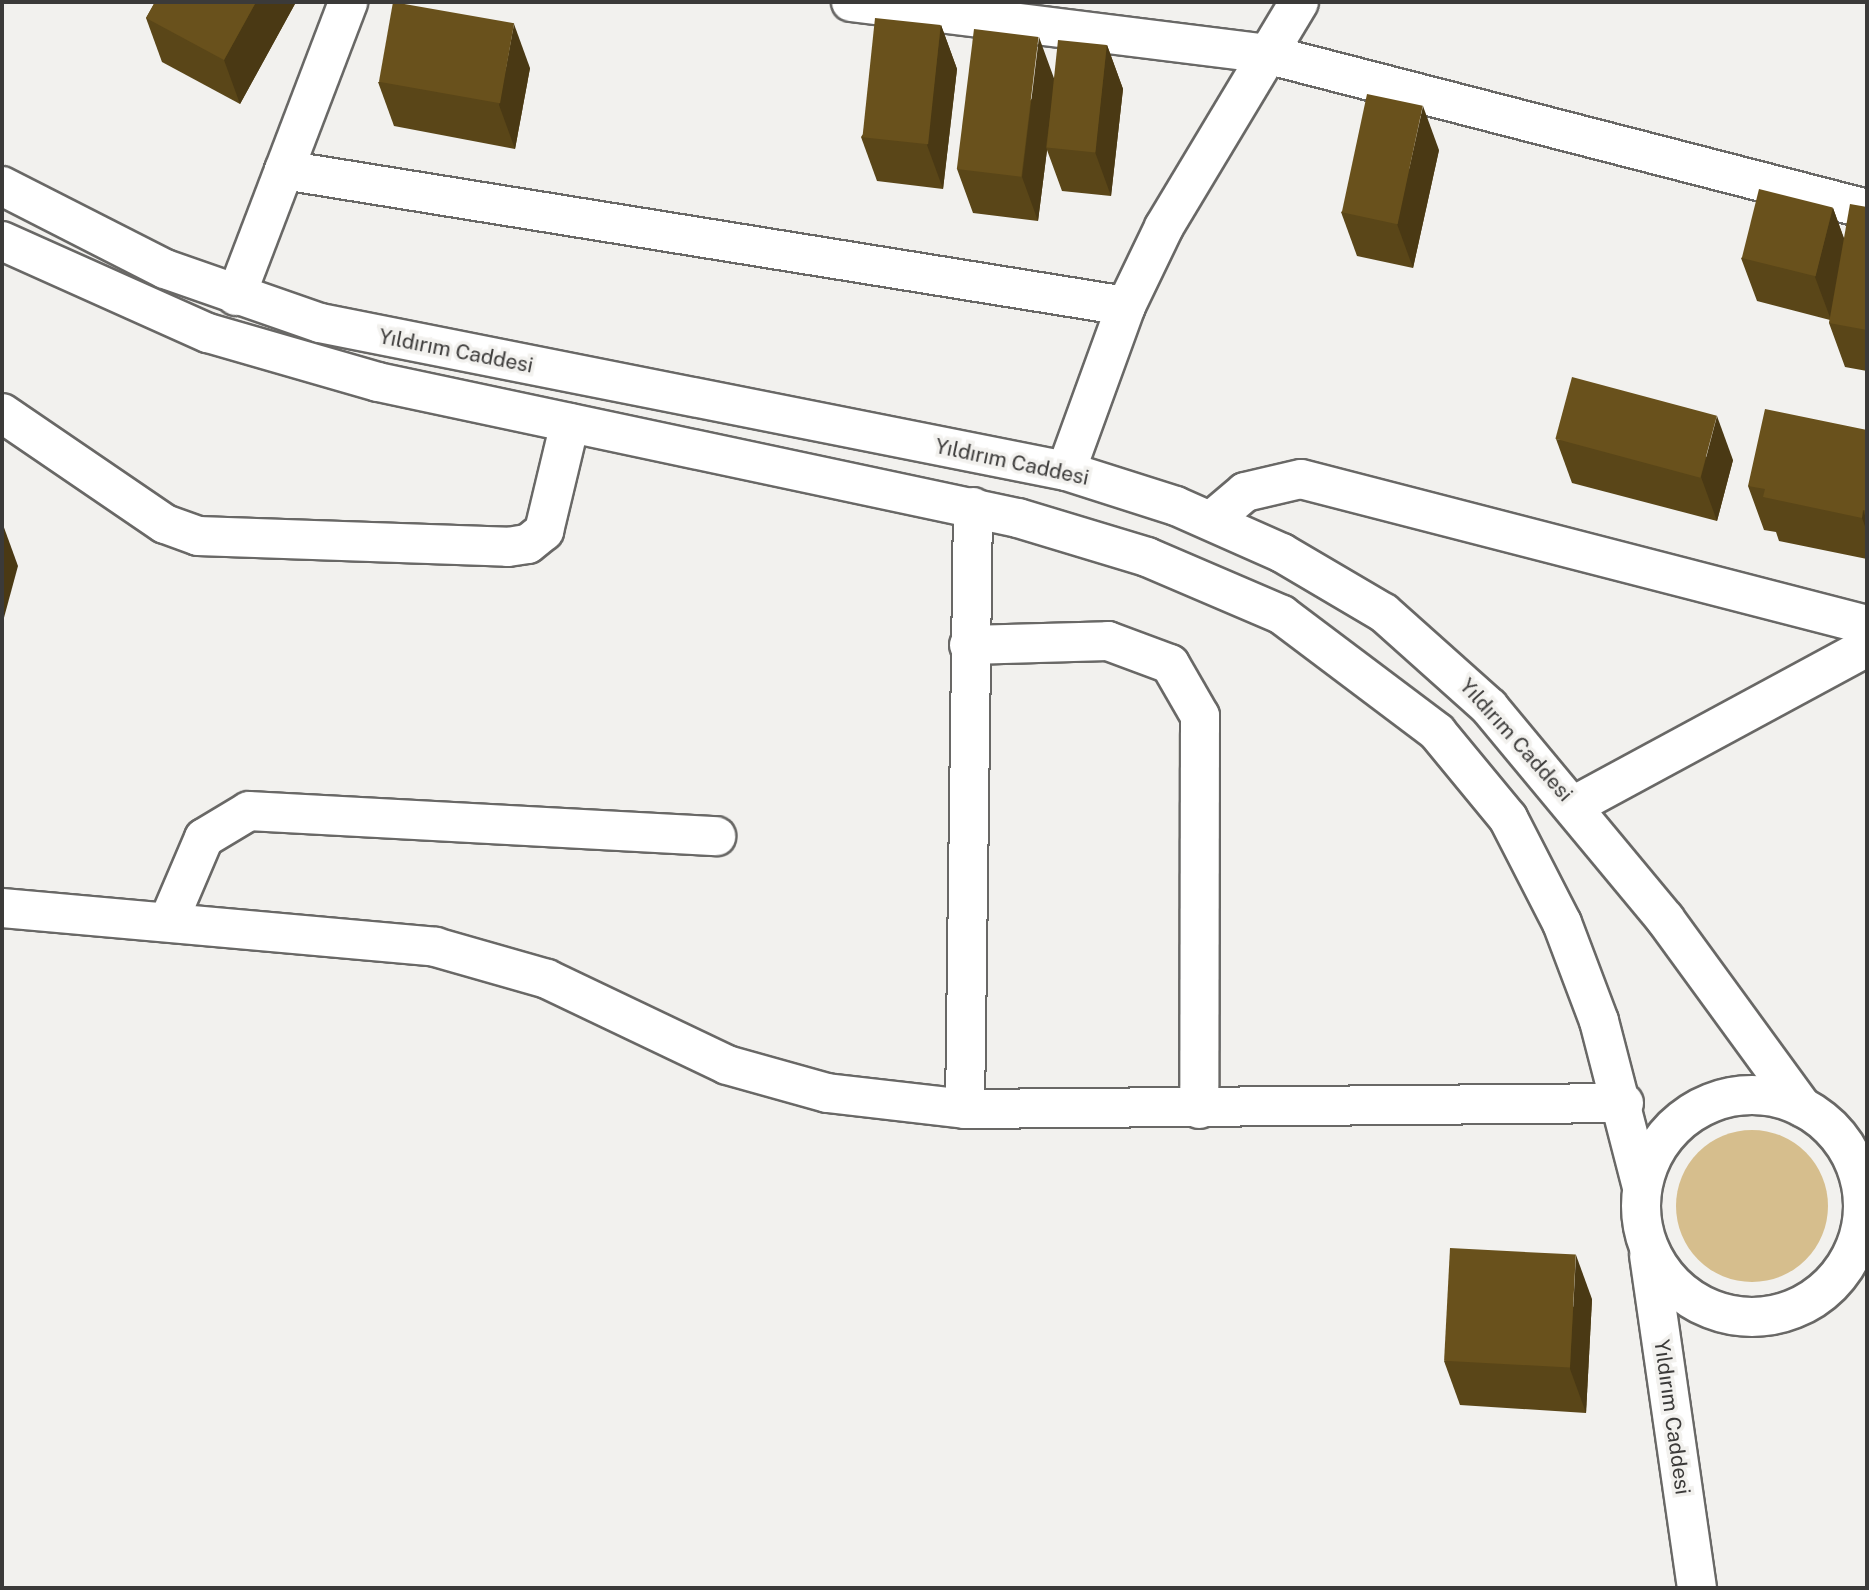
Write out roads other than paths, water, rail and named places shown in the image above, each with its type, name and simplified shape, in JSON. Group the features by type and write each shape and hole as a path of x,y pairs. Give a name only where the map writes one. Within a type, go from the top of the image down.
{"street":[{"path":"236,296 348,2"},
{"path":"851,2 1266,54 1867,209"},
{"path":"1066,471 1126,306 1200,161 1299,2"},
{"path":"284,170 1126,306"},
{"name":"Yıldırım Caddesi","path":"2,186 97,238 236,296 407,343 1066,471 1212,520 1324,576 1384,613 1461,678 1575,805 1802,1107"},
{"path":"2,241 208,333 378,382 973,506 1091,538 1253,601 1318,638 1437,732 1492,795 1547,891 1624,1103 1642,1187 1648,1246 1671,1283 1708,1308 1744,1317 1781,1314 1821,1294 1845,1266 1859,1232 1864,1190 1837,1134 1802,1107 1745,1094 1702,1106 1658,1145 1642,1187"},
{"path":"2,412 165,524 198,537 494,547 528,544 544,531 570,423"},
{"path":"1212,520 1245,492 1301,480 1867,625"},
{"path":"965,1109 969,645 973,506"},
{"path":"969,645 1108,641 1170,664 1200,716 1199,1109"},
{"path":"1575,805 1867,648"},
{"path":"169,920 204,838 249,811 716,836"},
{"path":"2,908 169,920 435,947 559,984 761,1077 827,1093 965,1109 1199,1109 1624,1103"},
{"name":"Yıldırım Caddesi","path":"1648,1246 1696,1588"}]}
